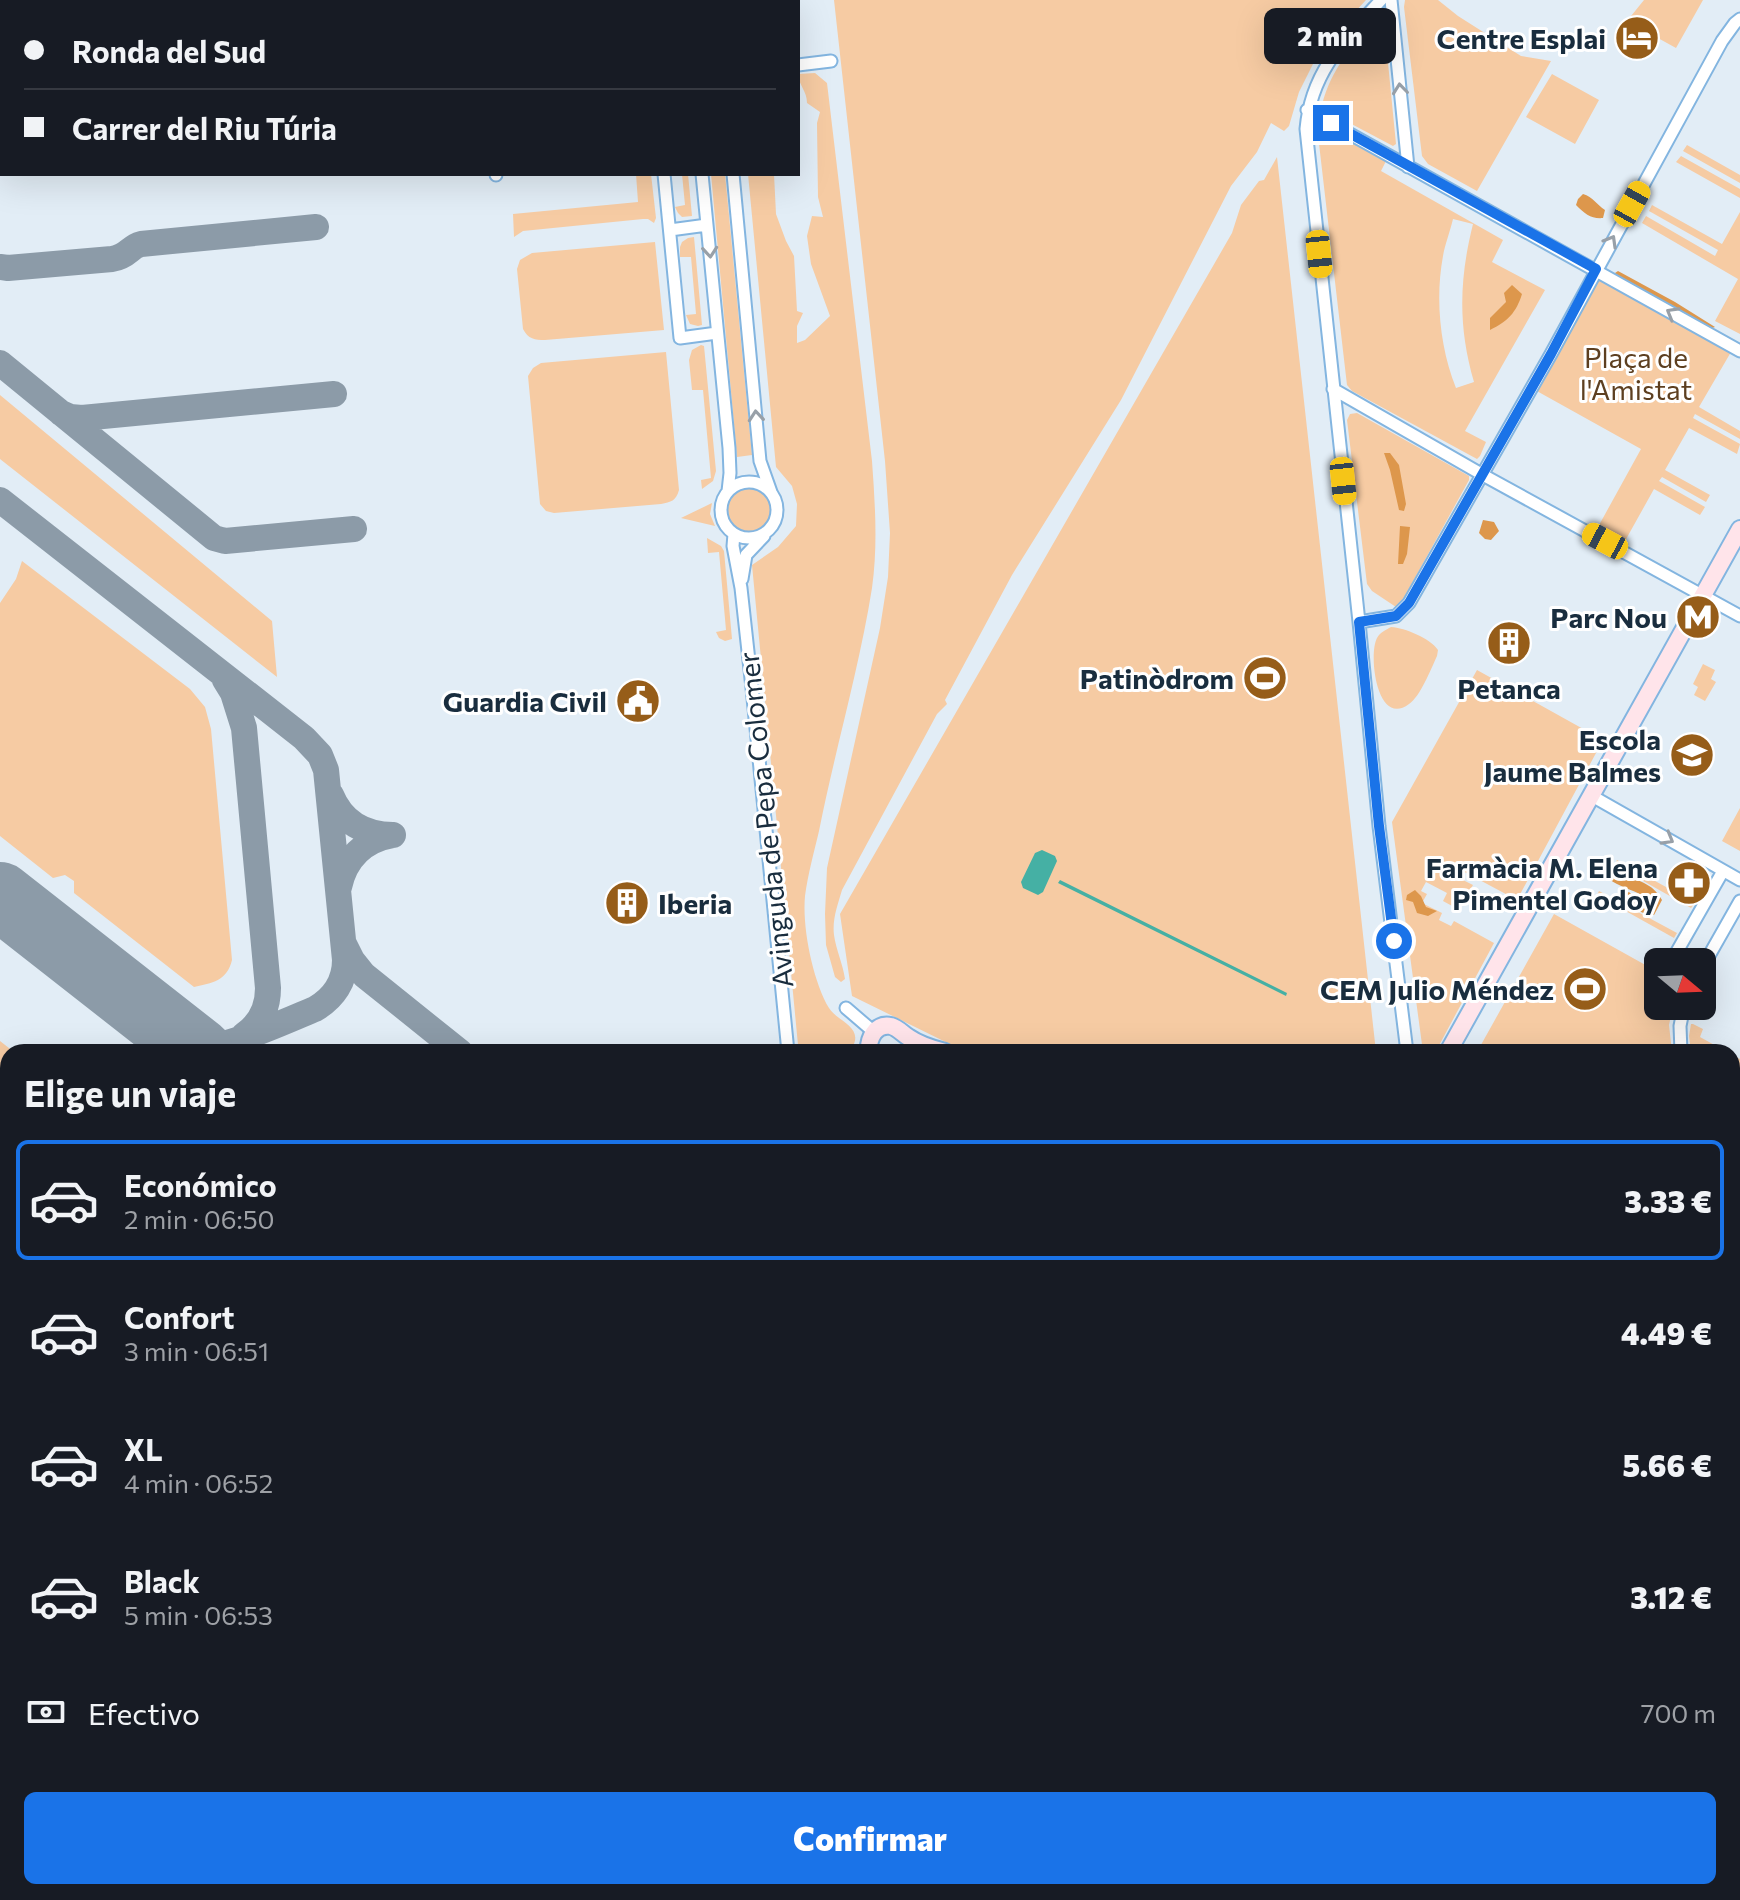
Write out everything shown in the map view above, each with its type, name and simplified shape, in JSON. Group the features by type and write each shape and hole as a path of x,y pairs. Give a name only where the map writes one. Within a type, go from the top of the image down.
{"street":[{"path":"1381,0 1327,62 1307,110 1306,129 1378,818 1407,1044"},
{"path":"1391,0 1408,167"},
{"path":"1359,622 1396,616 1409,603 1722,41 1740,19"},
{"path":"800,65 831,61"},
{"path":"1307,110 1740,351"},
{"path":"664,176 680,338 717,333"},
{"path":"702,176 729,448 728,491 721,505 721,518 734,534 747,539 756,538 771,529 778,510 760,461 733,176"},
{"path":"670,230 707,225"},
{"path":"1333,389 1740,616"},
{"path":"728,491 736,484 746,482 762,484 771,492"},
{"name":"Avinguda de Pepa Colomer","path":"741,588 746,555 771,529"},
{"path":"1464,1044 1707,598 1740,529"},
{"name":"Avinguda de Pepa Colomer","path":"734,534 787,1044"},
{"path":"1707,598 1740,550"},
{"path":"1596,798 1740,880"},
{"path":"1453,1044 1596,798"},
{"path":"1679,948 1723,871"},
{"path":"1713,948 1740,901"},
{"path":"846,1008 874,1032"},
{"path":"1681,1020 1681,1044"},
{"path":"868,1044 874,1032 883,1026 892,1026 901,1030 906,1044"}],"green space":[{"path":"834,0 1366,0 1320,50 1299,92 1289,126 1284,131 1271,123 1257,152 1231,186 1121,400 1012,575 945,700 947,704 937,714 842,890 834,929 845,979 841,982 835,977 826,945 827,868 880,628 888,577 890,533 885,461"},
{"path":"1405,0 1438,0 1521,56 1551,61 1477,191 1428,164 1422,156"},
{"path":"1644,0 1703,0 1676,48 1627,21"},
{"path":"1380,19 1384,22 1396,144 1393,146 1327,111 1322,105 1331,80 1344,58"},
{"path":"815,73 827,83 872,461 875,524 872,588 805,896 807,938 818,984 829,1008 854,1033 854,1044 798,1044 752,565 778,547 796,526 797,504 792,486 776,467 748,176 774,176 776,214 794,256 797,311 803,313 797,326 797,343 805,340 830,316 811,264 807,236 812,216 823,217 818,197 817,123 820,112 807,103 800,74"},
{"path":"1552,74 1599,100 1575,144 1526,117"},
{"path":"1326,129 1386,161 1381,171 1503,240 1492,262 1545,290 1465,431 1486,442 1477,459 1352,391 1347,385 1319,130","holes":["1453,219 1473,224 1462,303 1465,342 1474,382 1456,388 1440,323 1439,289 1444,251"]},
{"path":"1687,145 1740,175 1740,183 1683,151"},
{"path":"1681,156 1740,189 1740,198 1676,162"},
{"path":"1277,157 1375,1044 950,1044 852,996 840,914 1232,233 1241,205 1259,181 1264,180"},
{"path":"636,176 651,176 654,223 643,219 523,231 514,237 513,214 638,202"},
{"path":"682,176 688,176 692,216 682,217 678,213 675,207 685,205"},
{"path":"711,176 725,176 752,455 737,457"},
{"path":"1652,205 1722,244 1740,212 1740,334 1715,321 1738,279 1642,223 1646,216 1715,256 1718,250 1649,211"},
{"path":"694,237 702,325 698,326 690,324 686,315 696,314 691,257 680,257 682,242"},
{"path":"655,242 664,330 545,340 527,335 523,329 517,269 520,260 532,253"},
{"name":"Plaça de l'Amistat","path":"1598,280 1731,352 1699,407 1740,431 1740,439 1695,414 1693,418 1740,444 1737,454 1689,428 1665,470 1710,495 1706,502 1662,477 1659,481 1705,507 1700,515 1654,489 1625,541 1598,527 1641,449 1535,390"},
{"path":"704,346 716,471 713,481 702,489 701,480 711,478 703,390 692,390 689,360 692,350"},
{"path":"666,352 679,490 676,497 661,504 554,513 546,511 540,504 528,376 533,368 541,363"},
{"path":"0,395 272,621 277,677 0,459"},
{"path":"1357,413 1469,476 1400,605 1396,607 1367,584 1347,420 1350,414"},
{"path":"750,488 766,494 772,510 766,526 750,532 734,526 728,510 734,494"},
{"path":"712,503 710,514 715,526 681,518"},
{"path":"707,538 724,551 732,639 725,641 716,632 726,630 719,552 708,553"},
{"path":"22,561 190,689 205,707 211,729 232,960 226,973 218,980 194,987 74,893 74,881 65,875 53,878 0,836 0,603 16,579"},
{"path":"1391,627 1417,634 1438,650 1417,695 1409,704 1398,709 1389,706 1382,698 1375,673 1374,647 1377,638"},
{"path":"1703,664 1715,670 1711,679 1716,682 1705,701 1694,695 1698,687 1693,684"},
{"path":"1477,670 1603,740 1517,900 1459,869 1455,876 1473,885 1465,899 1460,897 1454,907 1443,901 1447,893 1426,882 1421,891 1427,894 1422,903 1442,913 1439,920 1451,926 1454,921 1494,943 1440,1044 1422,1044 1392,822"},
{"path":"1740,808 1740,851 1722,841"},
{"path":"1617,860 1695,903 1691,908 1615,865"},
{"path":"1599,891 1677,933 1674,938 1597,895"},
{"name":"CEM Julio Méndez","path":"1554,914 1644,964 1644,1020 1670,1020 1671,1044 1481,1044"},
{"path":"1693,1024 1703,1029 1700,1037 1713,1044 1690,1044"}],"shaded area":[{"path":"1583,194 1605,210 1603,218 1588,215 1576,205"},
{"path":"1618,271 1715,327 1707,330 1612,275"},
{"path":"1512,285 1522,294 1517,306 1506,320 1490,330 1490,318 1506,302 1504,293"},
{"path":"1384,453 1390,453 1399,465 1406,504 1404,511 1399,510"},
{"path":"1483,520 1494,522 1499,531 1491,540 1479,533"},
{"path":"1400,526 1410,527 1403,564 1398,564"},
{"path":"1042,850 1055,856 1057,861 1043,892 1038,895 1023,888 1021,882 1035,853"},
{"path":"1620,873 1654,889 1662,900 1654,915 1636,909 1621,896 1629,892 1638,900 1643,896 1609,879"},
{"path":"1060,880 1287,993 1286,996 1058,883"},
{"path":"1415,890 1426,907 1437,911 1428,916 1417,913 1413,902 1406,900 1407,895"}],"taxiway":[{"path":"0,267 112,259 141,244 316,227"},
{"path":"0,363 214,538 225,541 354,529"},
{"path":"61,413 82,418 334,394"},
{"path":"0,500 304,738 320,755 326,770 345,960 343,975 328,1000 315,1009 222,1044"},
{"path":"225,680 233,693 244,728 268,988 262,1015 244,1035"},
{"path":"331,795 348,820 373,833 393,835"},
{"path":"339,887 346,868 357,852 373,841 393,835"},
{"path":"344,944 364,975 450,1044"},
{"path":"154,1017 197,1044"}],"runway":[{"path":"0,896 189,1044"}],"place":[{"name":"Centre Esplai","path":"1637,38"},
{"name":"Parc Nou","path":"1698,617"},
{"name":"Petanca","path":"1509,643"},
{"name":"Patinòdrom","path":"1265,678"},
{"name":"Guardia Civil","path":"638,701"},
{"name":"Escola Jaume Balmes","path":"1692,755"},
{"name":"Farmàcia M. Elena Pimentel Godoy","path":"1689,883"},
{"name":"Iberia","path":"627,903"},
{"name":"CEM Julio Méndez","path":"1585,989"}],"route":[{"path":"1331,123 1596,269 1409,603 1396,616 1359,622 1394,941"}]}
